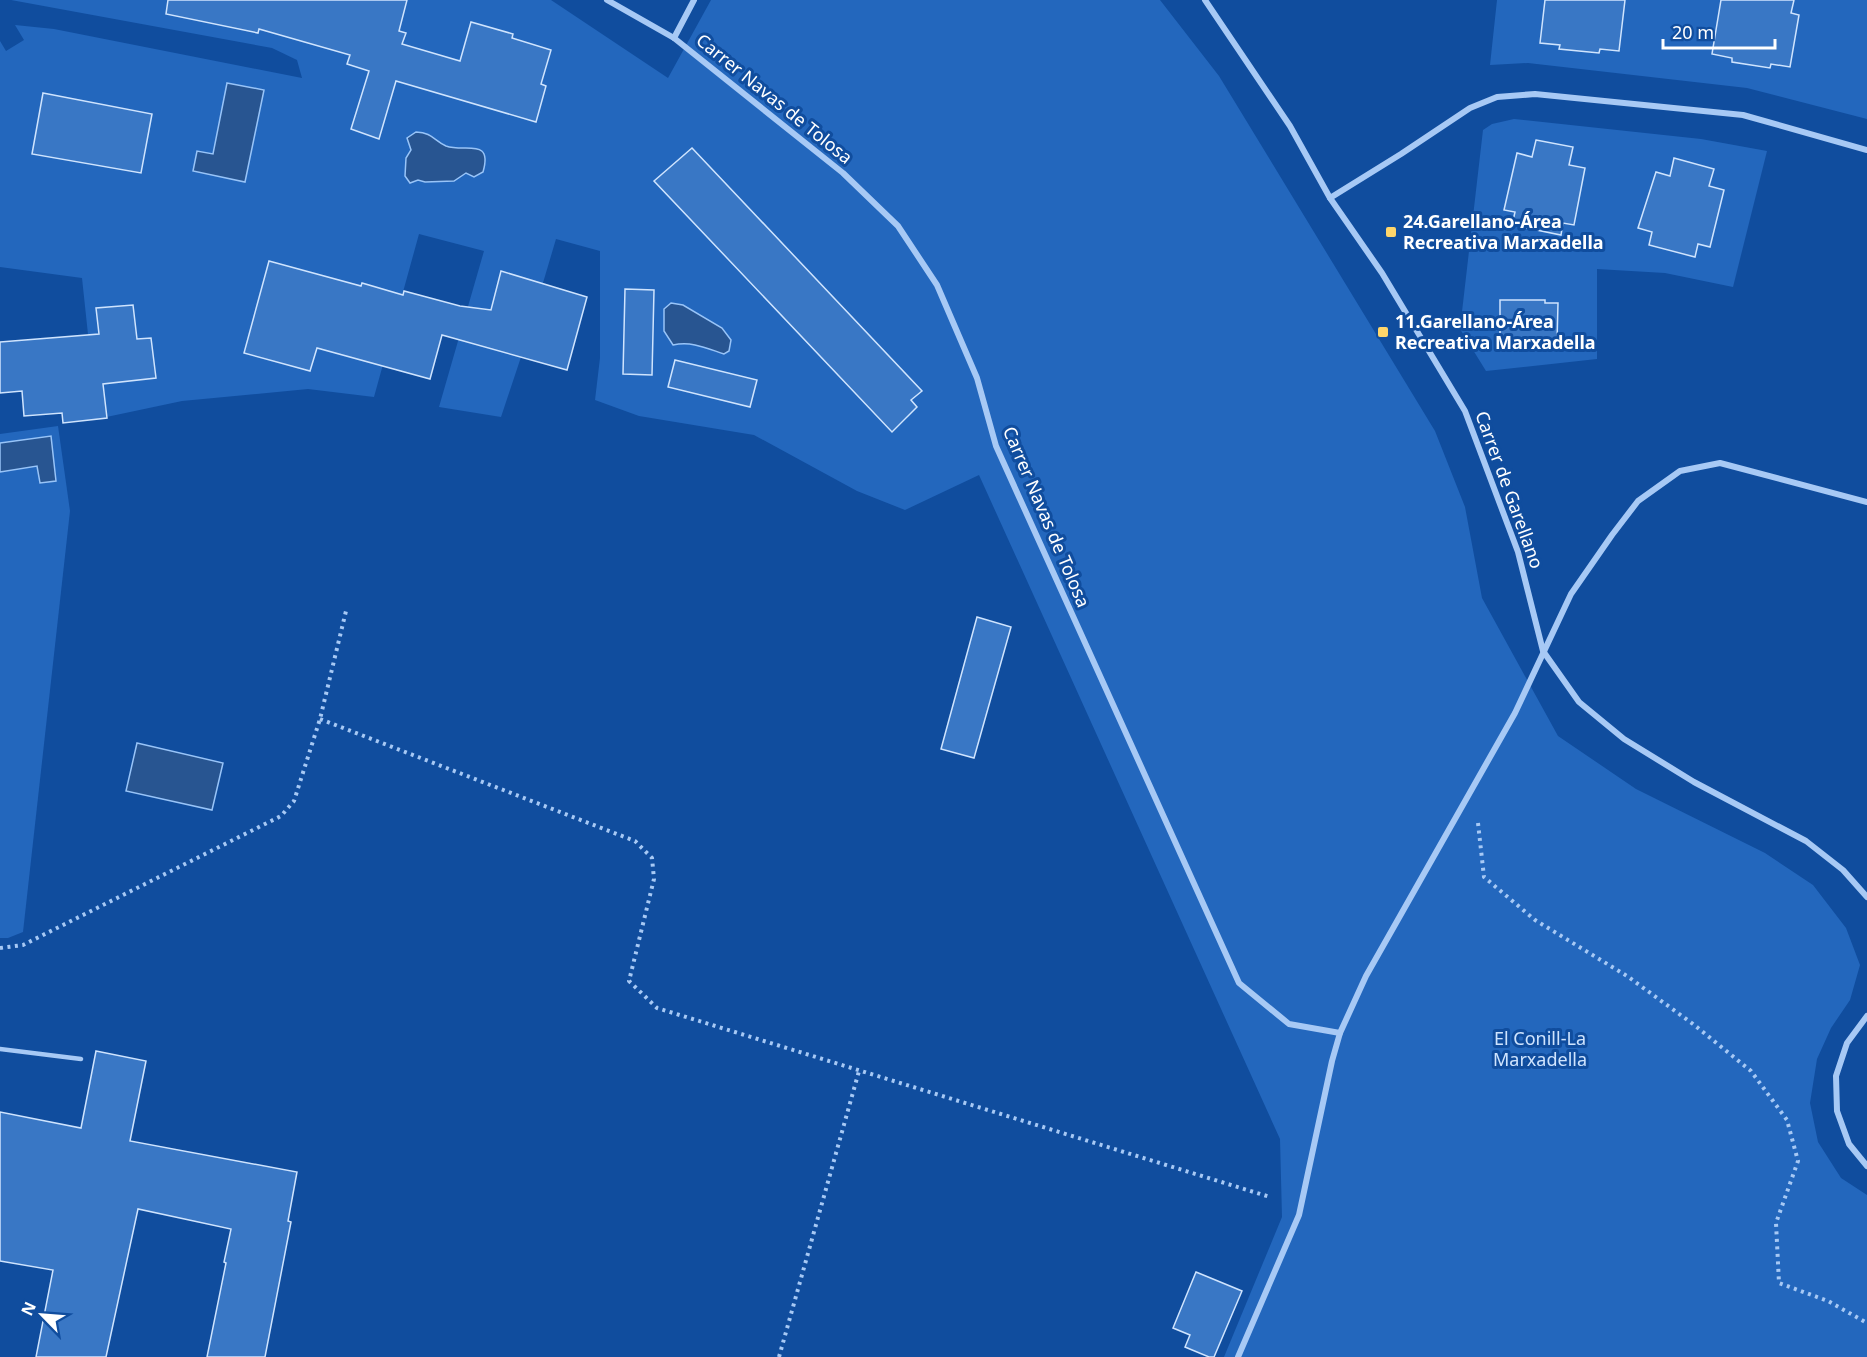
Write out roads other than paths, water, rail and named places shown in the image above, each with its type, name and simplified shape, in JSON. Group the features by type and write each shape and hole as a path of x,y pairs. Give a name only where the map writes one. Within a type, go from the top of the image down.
{"street":[{"name":"Carrer Navas de Tolosa","path":"607,0 674,38 843,173 898,226 938,285 977,378 996,446 1239,983 1288,1024 1340,1033"},
{"path":"674,38 694,0"},
{"name":"Carrer de Garellano","path":"1205,0 1290,126 1330,198 1382,273 1465,411 1518,552 1543,651 1579,702 1624,739 1694,782 1806,841 1843,870 1867,897"},
{"path":"1330,198 1470,108 1497,97 1535,94 1743,115 1867,150"},
{"path":"1238,1357 1299,1215 1332,1060 1340,1033 1366,976 1515,713 1571,594 1638,501 1680,471 1720,464 1867,502"},
{"path":"1867,1016 1847,1043 1836,1076 1837,1111 1849,1144 1867,1166"}],"lane":[{"path":"0,1049 81,1059"}],"place":[{"name":"24.Garellano-Área Recreativa Marxadella","path":"1391,232"},
{"name":"11.Garellano-Área Recreativa Marxadella","path":"1383,332"}],"park label":[{"name":"El Conill-La Marxadella","path":"1540,1049"}]}
